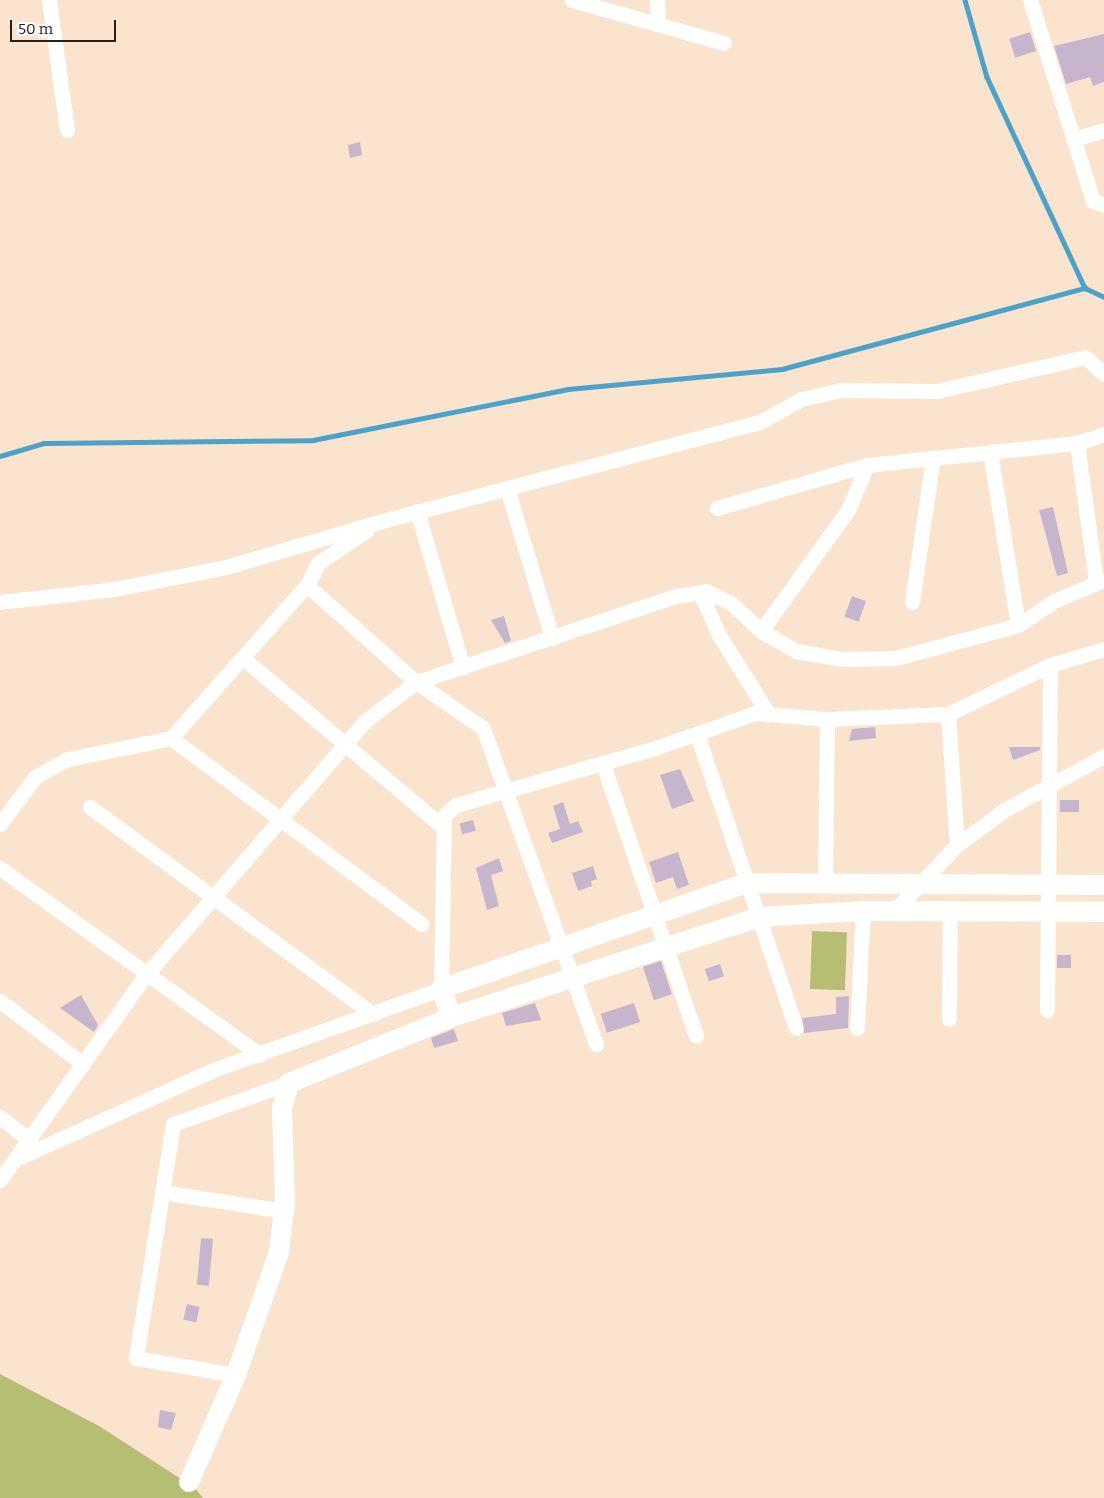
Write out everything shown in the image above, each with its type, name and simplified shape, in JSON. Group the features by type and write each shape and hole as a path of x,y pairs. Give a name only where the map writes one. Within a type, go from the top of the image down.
{"street":[{"path":"49,0 67,130"},
{"path":"572,0 724,43"},
{"path":"657,0 658,24"},
{"path":"1030,0 1093,201 1104,205"},
{"path":"1073,139 1104,130"},
{"path":"0,602 114,589 226,568 417,511 762,421 801,399 841,390 937,391 1085,357 1104,374"},
{"path":"717,508 868,465 1077,443 1104,434"},
{"path":"0,1180 145,976 366,721 416,682 700,592 731,603 761,630 796,650 860,658 896,658 1018,625 1100,581 1077,443"},
{"path":"990,452 1018,625"},
{"path":"912,602 933,458"},
{"path":"761,630 848,510 868,465"},
{"path":"507,488 552,638"},
{"path":"417,511 463,667"},
{"path":"0,824 35,777 68,759 171,738 307,585 318,564 382,521"},
{"path":"307,585 416,682 482,728 506,790 596,1044"},
{"path":"700,592 724,643 769,714"},
{"path":"452,1017 441,989 444,816 456,805 603,764 697,734 737,718 769,714 827,718 948,714 1050,665 1104,649"},
{"path":"243,658 444,828"},
{"path":"1047,1010 1050,665"},
{"path":"948,714 957,845"},
{"path":"825,883 827,718"},
{"path":"697,734 796,1028"},
{"path":"171,738 421,924"},
{"path":"894,911 957,845 1028,794 1104,756"},
{"path":"603,764 696,1035"},
{"path":"90,807 373,1014"},
{"path":"0,868 145,976 260,1054"},
{"path":"16,1159 213,1070 654,913 747,883 1104,885"},
{"path":"858,1028 863,910"},
{"path":"236,1376 136,1358 173,1124 289,1083 452,1017 758,917 863,910 1104,912"},
{"path":"950,911 950,1019"},
{"path":"0,1001 83,1064"},
{"path":"189,1482 236,1376 279,1252 285,1210 282,1109 289,1083"},
{"path":"0,1117 29,1140"},
{"path":"162,1192 285,1210"}],"green space":[{"path":"812,931 847,932 845,990 810,989"},
{"path":"0,1374 99,1426 195,1488 203,1498 0,1498"}],"building":[{"path":"1030,32 1036,51 1015,58 1009,39"},
{"path":"1104,34 1104,82 1093,86 1090,77 1066,84 1054,46"},
{"path":"360,142 362,155 350,158 348,145"},
{"path":"1053,507 1068,573 1057,576 1039,510"},
{"path":"852,596 866,601 859,622 844,617"},
{"path":"504,616 511,641 505,643 491,620"},
{"path":"875,727 876,738 849,741 852,729"},
{"path":"1009,747 1040,747 1040,750 1013,760"},
{"path":"680,769 694,801 672,809 660,775"},
{"path":"1060,800 1079,800 1079,812 1060,812"},
{"path":"563,802 570,824 578,821 583,832 552,843 548,833 560,829 553,806"},
{"path":"473,820 476,831 462,834 459,824"},
{"path":"678,852 689,885 677,889 673,877 656,883 649,862"},
{"path":"499,858 503,871 491,875 499,906 487,910 476,868"},
{"path":"593,866 597,879 591,881 592,886 578,891 572,873"},
{"path":"1057,955 1071,955 1071,968 1057,968"},
{"path":"661,961 672,994 654,1000 643,967"},
{"path":"720,964 724,976 709,981 705,969"},
{"path":"81,995 98,1025 94,1032 60,1008"},
{"path":"849,996 848,1028 804,1033 802,1018 836,1014 836,997"},
{"path":"535,1003 541,1020 506,1026 502,1013"},
{"path":"634,1003 640,1022 607,1033 601,1014"},
{"path":"454,1029 458,1041 434,1048 431,1038"},
{"path":"201,1238 213,1239 209,1286 197,1285"},
{"path":"187,1304 200,1307 196,1323 183,1320"},
{"path":"160,1410 176,1413 171,1430 158,1427"}],"waterway":[{"path":"965,0 987,77 1085,288"},
{"path":"0,456 44,443 313,440 568,389 782,369 1085,288 1104,297"}]}
